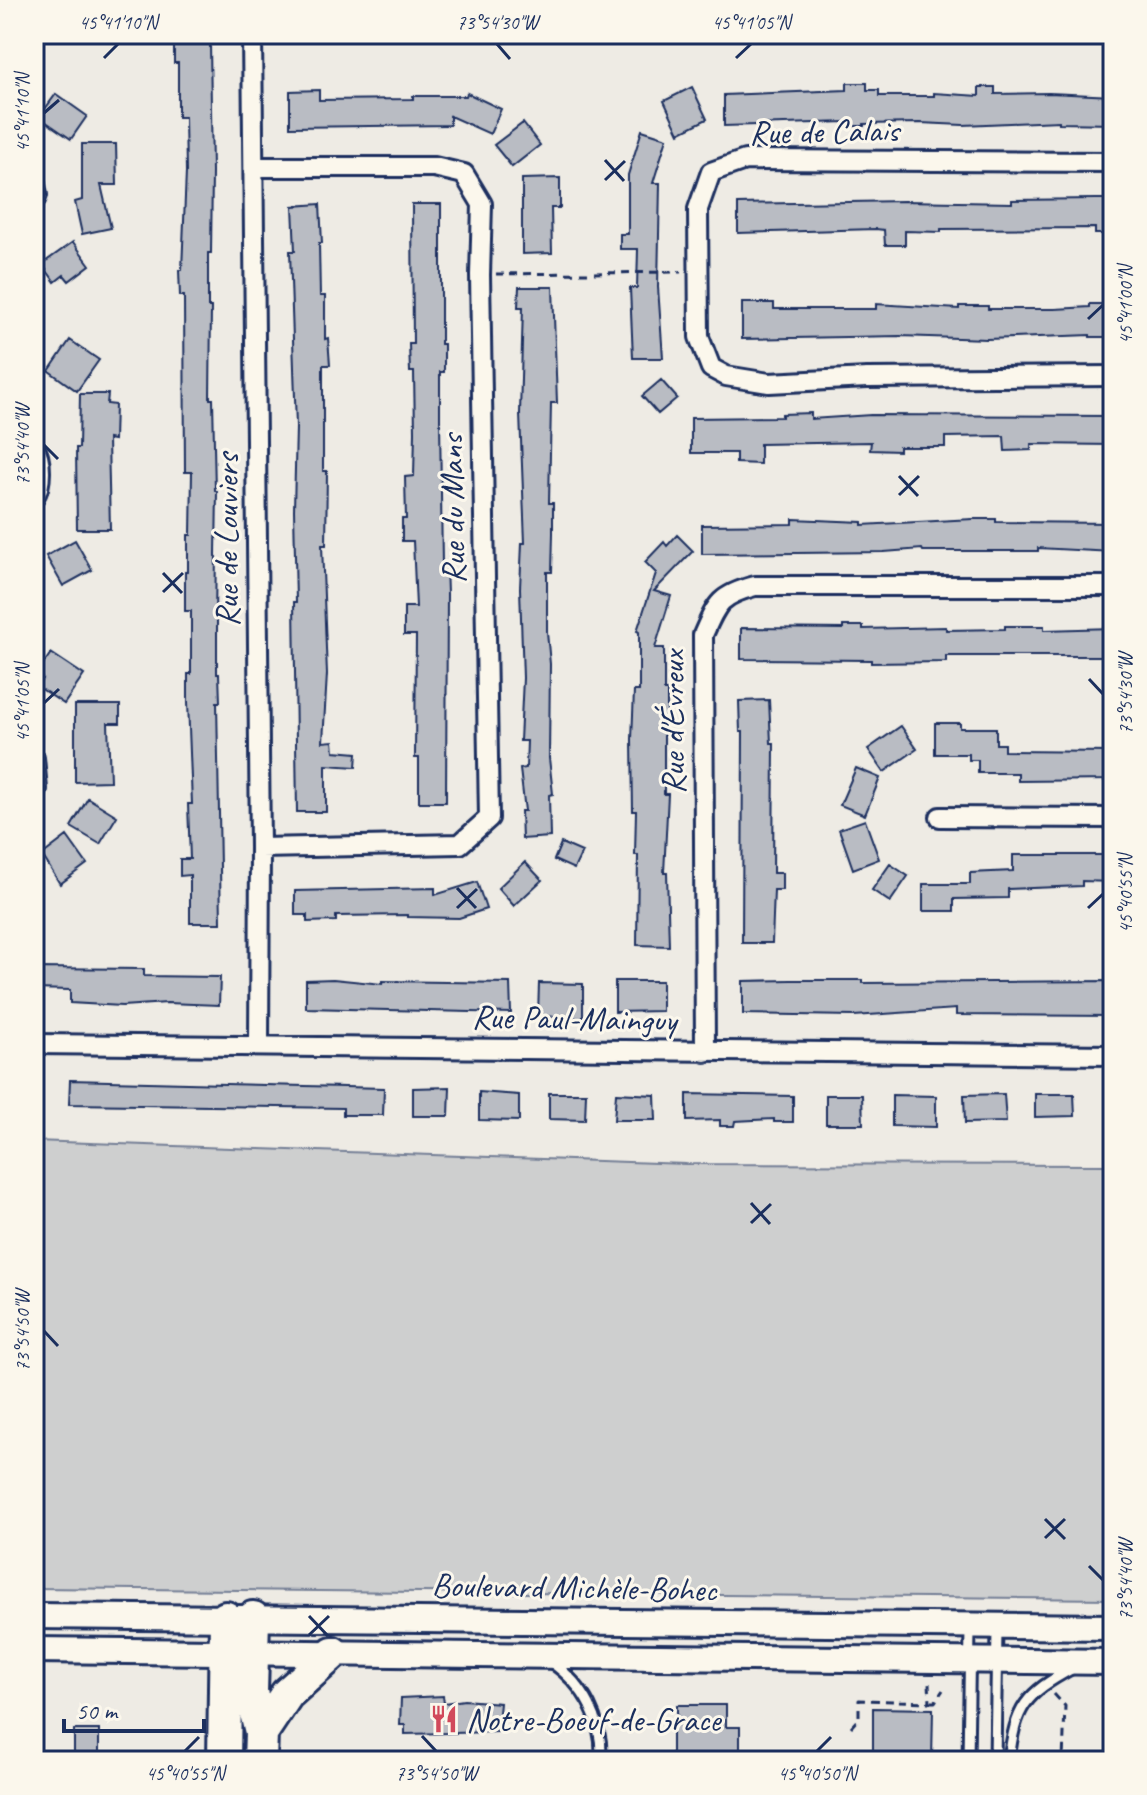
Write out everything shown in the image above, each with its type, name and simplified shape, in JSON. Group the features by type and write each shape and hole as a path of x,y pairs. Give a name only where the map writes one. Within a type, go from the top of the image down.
{"highway":[{"path":"224,1761 239,1652 240,1618"},
{"path":"239,1652 251,1692 260,1747"},
{"path":"260,1747 287,1694 333,1653"}],"street":[{"name":"Rue de Louviers","path":"252,34 259,1046"},
{"name":"Rue de Calais","path":"1113,162 745,160 711,172 698,209 697,272 699,337 711,368 726,376 769,383 867,378 1113,376"},
{"name":"Rue du Mans","path":"255,167 434,167 464,174 482,204 480,275 489,818 460,844 260,848"},
{"path":"34,180 37,195 34,202"},
{"path":"34,447 38,454 39,472 38,491 34,497"},
{"name":"Rue d'Évreux","path":"705,1052 703,635 716,604 734,591 755,586 1113,586"},
{"path":"34,758 37,789 34,798"},
{"path":"940,817 1113,818"},
{"name":"Rue Paul-Mainguy","path":"34,1044 1113,1055"},
{"name":"Boulevard Michèle-Bohec","path":"34,1616 1113,1627"},
{"name":"Boulevard Michèle-Bohec","path":"34,1650 1113,1662"}],"lane":[{"path":"968,1761 970,1625"},
{"path":"995,1761 997,1626"},
{"path":"541,1655 571,1677 588,1701 600,1727 601,1761"},
{"path":"1009,1761 1013,1727 1026,1703 1046,1684 1084,1662"}],"path":[{"path":"480,275 697,272"},
{"path":"929,1675 930,1702"},
{"path":"851,1727 859,1718 859,1700 935,1702 943,1690"},
{"path":"1051,1691 1065,1706 1063,1761"}],"shaded area":[{"path":"34,1141 686,1164 1113,1165 1113,1599 34,1588"}],"building":[{"path":"174,44 210,44 212,172 208,307 211,307 210,399 213,399 217,491 215,617 220,702 217,702 221,923 190,923 190,875 180,876 180,859 190,859 188,804 192,804 188,702 191,611 185,611 185,572 188,572 188,535 191,535 192,472 185,472 184,296 180,296 179,270 182,270 186,172 185,117 178,117 178,63 174,63"},
{"path":"847,83 867,83 867,90 879,90 879,96 934,96 934,93 979,96 979,87 995,87 995,94 1113,96 1113,124 1059,121 846,126 846,122 724,126 724,95 847,90"},
{"path":"692,87 707,119 679,133 664,101"},
{"path":"319,90 319,100 413,99 413,96 466,96 467,93 501,109 490,134 450,116 450,125 290,127 290,91"},
{"path":"56,94 87,116 71,139 39,117"},
{"path":"523,123 540,145 512,167 494,145"},
{"path":"642,130 667,138 653,183 660,183 658,287 663,358 633,358 630,288 637,288 638,249 620,249 620,234 628,234 628,175"},
{"path":"82,144 116,144 117,185 101,185 111,228 82,234 75,202 82,200"},
{"path":"560,178 560,208 551,208 552,253 522,254 522,179"},
{"path":"1113,199 1113,234 1095,234 1095,228 941,229 941,232 905,231 905,245 885,245 884,230 876,229 738,233 738,204 1012,203 1012,200"},
{"path":"320,204 320,296 325,296 325,339 328,338 330,365 323,365 323,471 327,471 326,545 322,545 327,674 323,742 333,741 334,751 357,753 356,767 326,765 326,812 297,812 294,602 296,427 290,251 295,251 293,206"},
{"path":"412,204 441,204 441,344 444,344 444,372 440,372 440,420 442,565 446,565 447,594 446,802 419,802 419,758 415,758 416,635 404,635 404,607 416,607 413,541 402,541 402,519 406,519 405,477 414,476 414,372 410,372 409,344 413,344"},
{"path":"73,242 90,265 69,281 64,275 55,282 42,264"},
{"path":"519,287 553,287 557,403 551,403 549,503 553,503 553,533 552,572 547,572 549,758 553,794 549,795 550,837 522,839 521,811 525,811 520,769 526,768 527,741 520,741 523,678 520,588 522,543 525,543 520,414 523,307 518,307"},
{"path":"742,303 774,303 774,309 876,309 876,304 959,309 959,306 988,306 988,309 1055,309 1113,304 1113,337 742,339"},
{"path":"70,340 99,360 77,391 49,371"},
{"path":"661,380 677,398 658,414 642,396"},
{"path":"80,394 108,394 107,404 115,405 114,440 108,439 110,529 77,529 76,448 79,448"},
{"path":"811,413 811,419 871,415 1113,416 1113,445 1031,444 1031,450 1005,451 1004,436 945,437 945,447 899,447 899,451 870,450 871,442 760,444 760,464 736,463 736,453 691,453 691,418 782,417 782,414"},
{"path":"793,519 862,522 862,525 973,519 1113,523 1113,552 1038,548 1038,551 922,549 702,554 702,525 793,524"},
{"path":"677,535 693,551 654,591 671,596 655,648 664,648 664,691 667,691 664,794 668,794 664,873 667,873 669,946 637,945 638,855 635,855 632,739 634,691 639,691 637,631 656,573 645,562 664,542 667,546"},
{"path":"75,540 92,570 63,586 46,556"},
{"path":"843,626 863,626 863,629 946,627 946,630 1005,629 1005,626 1044,626 1044,630 1113,628 1113,656 946,656 946,662 871,663 871,660 741,659 741,628 843,629"},
{"path":"51,653 84,675 64,704 37,686 43,679 36,674"},
{"path":"769,700 771,743 774,743 773,873 782,873 782,890 774,890 772,943 742,943 743,732 740,732 739,701"},
{"path":"75,705 120,705 120,723 108,723 110,781 75,782"},
{"path":"935,723 960,723 960,728 996,728 996,744 1004,744 1004,751 1113,752 1113,780 1018,781 1018,773 978,773 978,760 969,760 969,754 935,754"},
{"path":"901,726 917,749 884,772 868,749"},
{"path":"856,768 880,778 865,815 840,805"},
{"path":"88,798 117,816 100,844 71,827"},
{"path":"865,820 879,859 853,869 839,829"},
{"path":"67,836 87,864 60,884 42,855"},
{"path":"561,843 582,852 574,869 554,860"},
{"path":"1013,855 1113,855 1113,882 1082,881 1082,886 1008,889 1008,898 954,899 954,911 923,911 923,884 970,884 970,873 1013,871"},
{"path":"525,862 542,880 514,906 498,888"},
{"path":"890,864 908,876 890,902 872,890"},
{"path":"477,882 486,909 459,918 336,916 336,921 307,922 307,915 295,915 295,891 435,888 435,895"},
{"path":"34,968 144,969 144,976 220,977 219,1005 70,1003 70,990 34,989"},
{"path":"333,979 382,984 382,981 510,983 511,1013 306,1008 306,980"},
{"path":"863,980 863,983 1113,981 1113,1016 956,1015 956,1009 854,1016 743,1014 743,981"},
{"path":"615,981 662,981 662,1011 615,1012"},
{"path":"539,983 583,984 583,1018 538,1016"},
{"path":"70,1080 384,1088 383,1115 343,1115 343,1108 69,1104"},
{"path":"450,1087 449,1116 413,1116 413,1088"},
{"path":"479,1092 519,1095 519,1121 479,1120"},
{"path":"549,1093 586,1093 585,1120 549,1119"},
{"path":"616,1093 655,1095 656,1120 614,1120"},
{"path":"687,1094 793,1096 793,1122 774,1122 774,1119 735,1121 734,1126 720,1126 720,1120 687,1121"},
{"path":"1004,1094 1006,1122 965,1123 964,1095"},
{"path":"1035,1094 1074,1094 1075,1116 1035,1117"},
{"path":"826,1095 862,1095 863,1124 826,1124"},
{"path":"892,1095 936,1096 936,1127 892,1126"},
{"path":"443,1696 444,1703 464,1700 500,1703 497,1732 405,1734 405,1725 400,1725 401,1698"},
{"path":"677,1705 726,1705 726,1727 740,1727 740,1761 672,1761 672,1725 677,1725"},
{"path":"873,1708 933,1709 932,1761 873,1761"},
{"path":"74,1730 99,1730 99,1761 74,1761"}],"place":[{"name":"Notre-Boeuf-de-Grace","path":"444,1719"}]}
